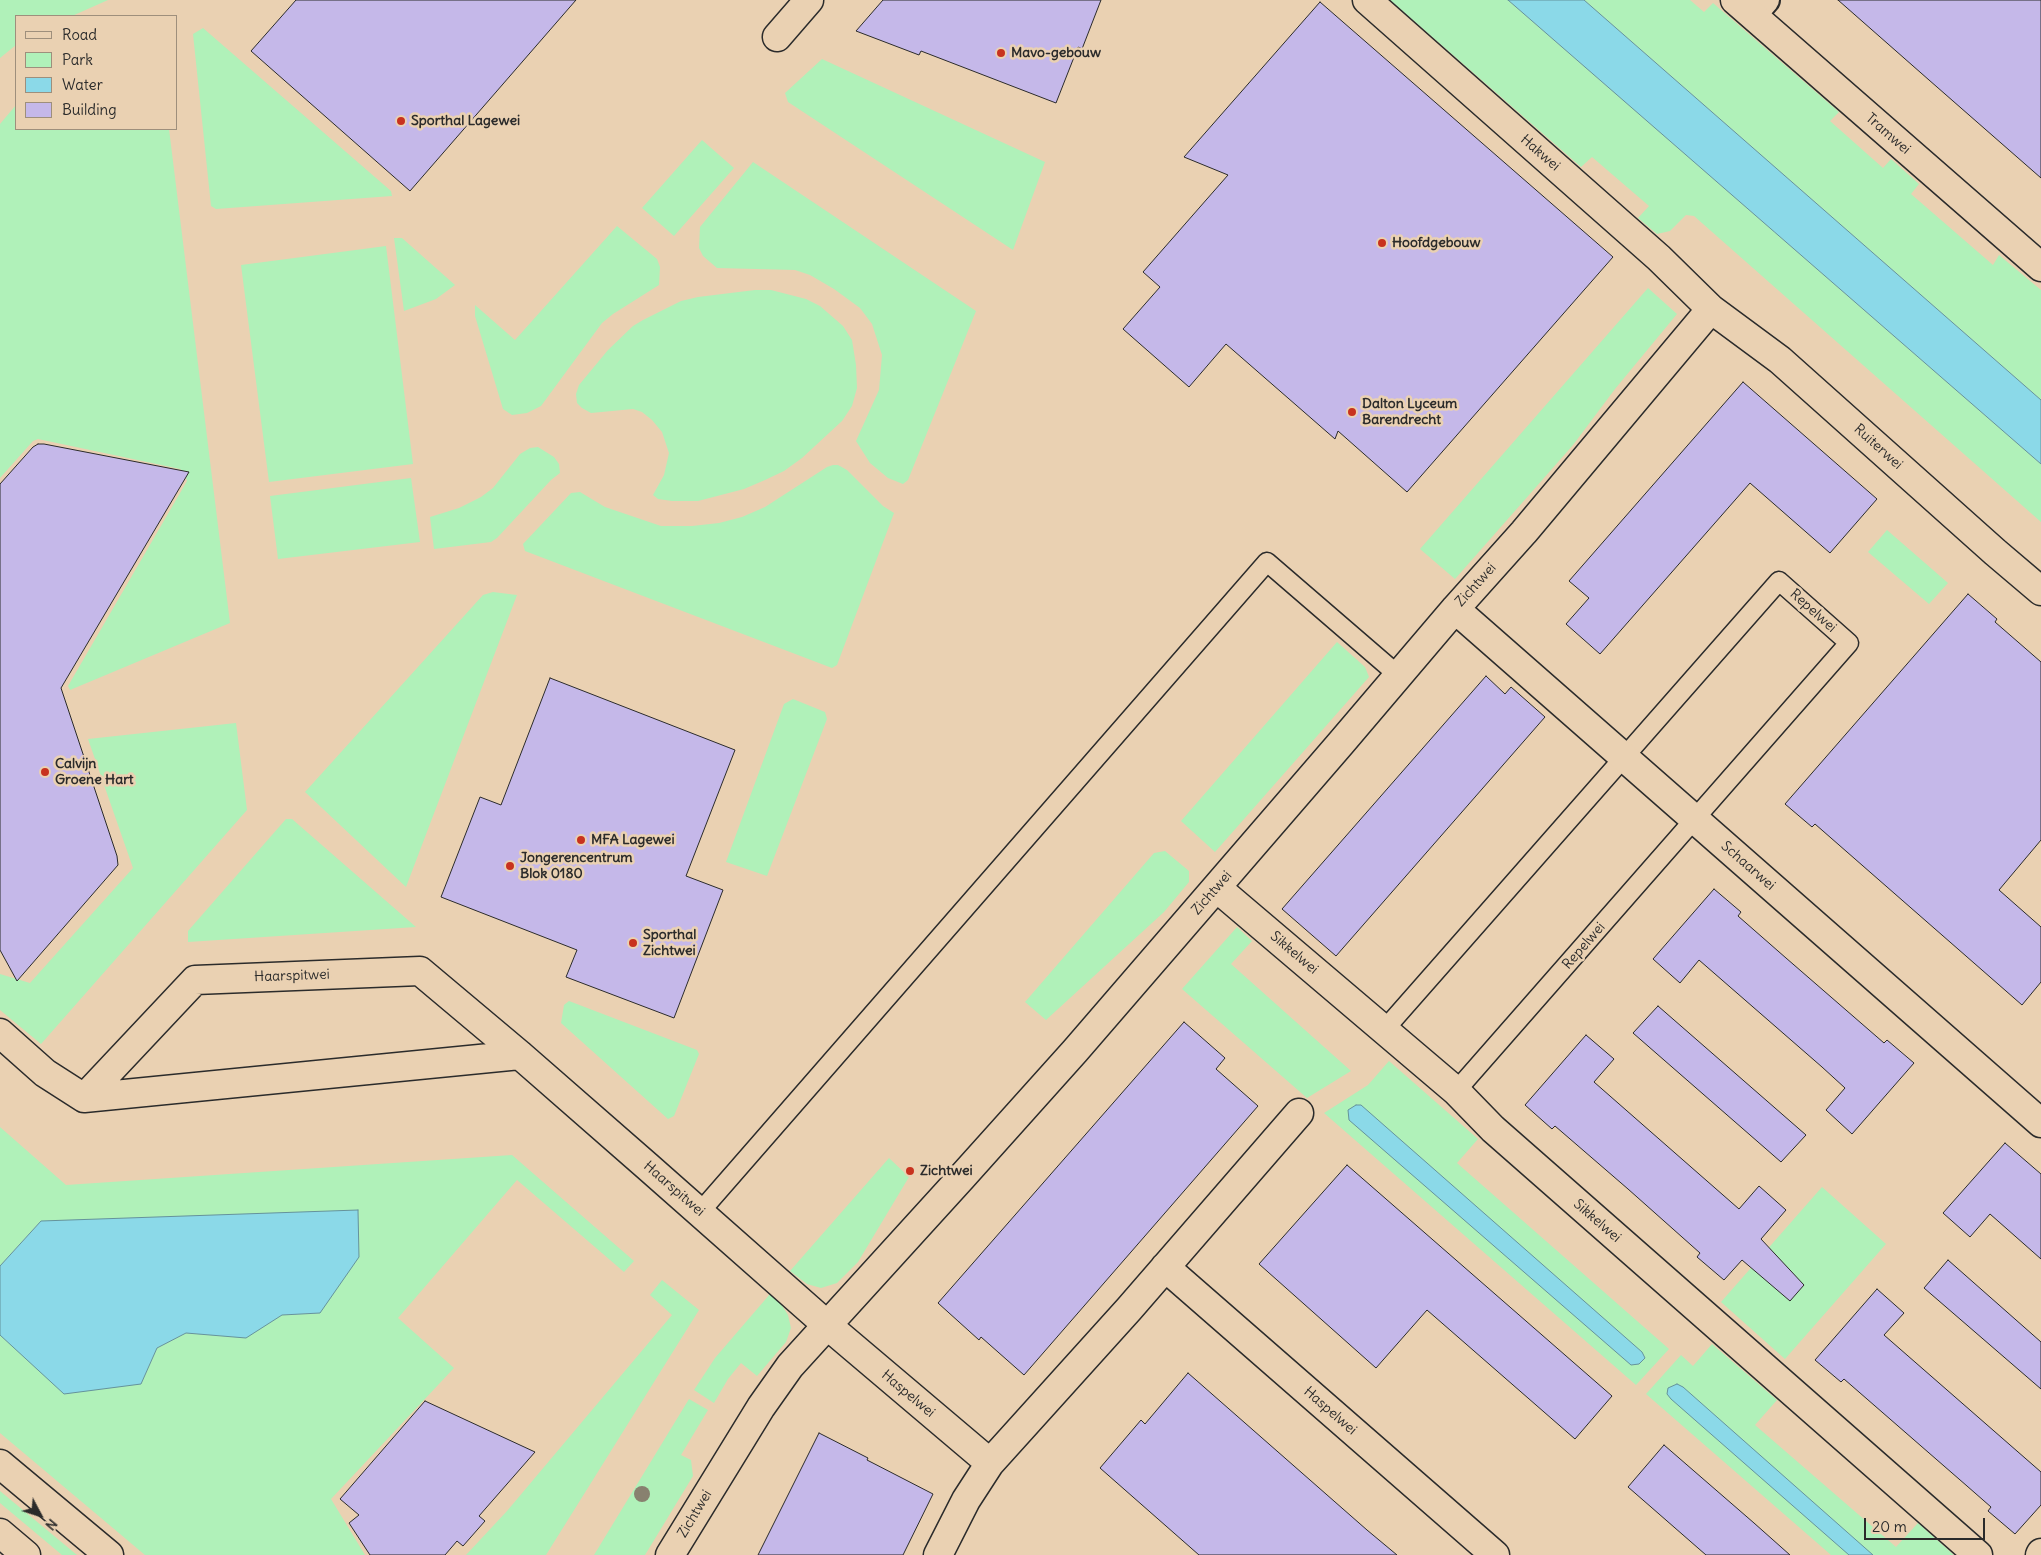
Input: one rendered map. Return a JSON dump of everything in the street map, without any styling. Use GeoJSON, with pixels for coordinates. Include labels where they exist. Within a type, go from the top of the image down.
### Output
{"type":"FeatureCollection","features":[{"type":"Feature","properties":{"kind":"street"},"geometry":{"type":"LineString","coordinates":[[777,37],[809,0]]}},
{"type":"Feature","properties":{"kind":"street","name":"Hakwei"},"geometry":{"type":"LineString","coordinates":[[1366,0],[1659,258],[1711,309]]}},
{"type":"Feature","properties":{"kind":"street","name":"Tramwei"},"geometry":{"type":"LineString","coordinates":[[1751,5],[2041,267]]}},
{"type":"Feature","properties":{"kind":"street","name":"Ruiterwei"},"geometry":{"type":"LineString","coordinates":[[1711,309],[1780,360],[1994,552],[2041,591]]}},
{"type":"Feature","properties":{"kind":"street","name":"Zichtwei"},"geometry":{"type":"LineString","coordinates":[[670,1555],[760,1407],[790,1366],[962,1177],[1217,888],[1398,675],[1524,532],[1711,309]]}},
{"type":"Feature","properties":{"kind":"street","name":"Schaarwei"},"geometry":{"type":"LineString","coordinates":[[1455,609],[2041,1123]]}},
{"type":"Feature","properties":{"kind":"street","name":"Sikkelwei"},"geometry":{"type":"LineString","coordinates":[[1217,888],[1456,1091],[1500,1136],[1978,1555]]}},
{"type":"Feature","properties":{"kind":"street","name":"Haarspitwei"},"geometry":{"type":"LineString","coordinates":[[84,1098],[195,980],[420,971],[520,1055],[827,1325]]}},
{"type":"Feature","properties":{"kind":"street"},"geometry":{"type":"LineString","coordinates":[[0,1033],[45,1073],[84,1098],[520,1055]]}},
{"type":"Feature","properties":{"kind":"street"},"geometry":{"type":"LineString","coordinates":[[938,1555],[966,1500],[990,1463],[1299,1113]]}},
{"type":"Feature","properties":{"kind":"street","name":"Haspelwei"},"geometry":{"type":"LineString","coordinates":[[1165,1267],[1495,1555]]}},
{"type":"Feature","properties":{"kind":"street","name":"Haspelwei"},"geometry":{"type":"LineString","coordinates":[[827,1325],[990,1463]]}},
{"type":"Feature","properties":{"kind":"street"},"geometry":{"type":"LineString","coordinates":[[0,1464],[109,1555]]}},
{"type":"Feature","properties":{"kind":"street"},"geometry":{"type":"LineString","coordinates":[[0,1533],[26,1555]]}},
{"type":"Feature","properties":{"kind":"lane"},"geometry":{"type":"LineString","coordinates":[[700,1212],[1267,562],[1398,675]]}},
{"type":"Feature","properties":{"kind":"lane","name":"Repelwei"},"geometry":{"type":"LineString","coordinates":[[1384,1029],[1779,581],[1849,643],[1456,1091]]}},
{"type":"Feature","properties":{"kind":"green space"},"geometry":{"type":"Polygon","coordinates":[[[0,0],[108,0],[74,15],[15,15],[15,46],[0,58],[0,0]]]}},
{"type":"Feature","properties":{"kind":"green space"},"geometry":{"type":"Polygon","coordinates":[[[1390,0],[1508,0],[2041,464],[2041,522],[1694,216],[1686,215],[1670,231],[1657,234],[1638,218],[1649,206],[1592,157],[1581,167],[1390,0]]]}},
{"type":"Feature","properties":{"kind":"green space"},"geometry":{"type":"Polygon","coordinates":[[[1584,0],[1690,0],[1704,12],[1713,3],[1839,112],[1830,121],[1883,168],[1891,159],[1919,184],[1911,194],[1993,265],[1999,255],[2041,290],[2041,400],[1584,0]]]}},
{"type":"Feature","properties":{"kind":"green space"},"geometry":{"type":"Polygon","coordinates":[[[203,28],[391,191],[392,196],[216,209],[211,206],[193,34],[203,28]]]}},
{"type":"Feature","properties":{"kind":"green space"},"geometry":{"type":"Polygon","coordinates":[[[822,59],[1045,162],[1013,250],[788,102],[785,93],[822,59]]]}},
{"type":"Feature","properties":{"kind":"green space"},"geometry":{"type":"Polygon","coordinates":[[[15,106],[15,130],[169,130],[230,623],[70,690],[68,686],[187,481],[185,474],[180,469],[38,439],[33,441],[0,478],[0,124],[15,106]]]}},
{"type":"Feature","properties":{"kind":"green space"},"geometry":{"type":"Polygon","coordinates":[[[702,140],[734,168],[674,236],[642,208],[702,140]]]}},
{"type":"Feature","properties":{"kind":"green space"},"geometry":{"type":"Polygon","coordinates":[[[753,162],[976,311],[908,480],[903,484],[888,478],[870,463],[856,441],[879,390],[882,355],[872,324],[860,308],[834,289],[810,275],[795,270],[717,268],[703,256],[699,248],[700,227],[753,162]]]}},
{"type":"Feature","properties":{"kind":"green space"},"geometry":{"type":"Polygon","coordinates":[[[617,226],[657,259],[660,267],[659,285],[602,323],[541,406],[527,413],[512,415],[503,409],[475,316],[475,305],[515,340],[617,226]]]}},
{"type":"Feature","properties":{"kind":"green space"},"geometry":{"type":"Polygon","coordinates":[[[394,238],[402,238],[455,285],[436,299],[404,311],[394,238]]]}},
{"type":"Feature","properties":{"kind":"green space"},"geometry":{"type":"Polygon","coordinates":[[[386,246],[413,464],[269,482],[241,265],[386,246]]]}},
{"type":"Feature","properties":{"kind":"green space"},"geometry":{"type":"Polygon","coordinates":[[[1648,288],[1677,314],[1615,389],[1573,445],[1455,579],[1420,549],[1648,288]]]}},
{"type":"Feature","properties":{"kind":"green space"},"geometry":{"type":"Polygon","coordinates":[[[755,290],[771,290],[806,299],[820,306],[843,326],[852,340],[856,365],[857,388],[852,406],[842,421],[802,458],[784,471],[744,489],[698,501],[658,499],[653,495],[664,475],[669,453],[662,432],[642,412],[633,409],[591,413],[582,408],[577,403],[576,394],[579,385],[608,350],[633,326],[643,320],[681,301],[755,290]]]}},
{"type":"Feature","properties":{"kind":"green space"},"geometry":{"type":"Polygon","coordinates":[[[538,447],[554,457],[559,464],[560,473],[551,480],[497,538],[491,542],[434,549],[430,517],[459,508],[481,497],[493,488],[520,454],[530,448],[538,447]]]}},
{"type":"Feature","properties":{"kind":"green space"},"geometry":{"type":"Polygon","coordinates":[[[833,465],[838,465],[847,470],[883,506],[894,513],[837,665],[832,668],[525,551],[523,544],[571,493],[580,492],[605,507],[661,526],[692,526],[719,523],[742,517],[765,507],[833,465]]]}},
{"type":"Feature","properties":{"kind":"green space"},"geometry":{"type":"Polygon","coordinates":[[[411,478],[420,542],[278,559],[270,496],[411,478]]]}},
{"type":"Feature","properties":{"kind":"green space"},"geometry":{"type":"Polygon","coordinates":[[[1887,530],[1948,583],[1929,604],[1868,552],[1887,530]]]}},
{"type":"Feature","properties":{"kind":"green space"},"geometry":{"type":"Polygon","coordinates":[[[493,592],[517,595],[406,887],[305,792],[483,595],[493,592]]]}},
{"type":"Feature","properties":{"kind":"green space"},"geometry":{"type":"Polygon","coordinates":[[[1337,642],[1365,667],[1369,677],[1215,852],[1181,821],[1337,642]]]}},
{"type":"Feature","properties":{"kind":"green space"},"geometry":{"type":"Polygon","coordinates":[[[793,699],[825,712],[827,719],[767,876],[726,862],[784,704],[793,699]]]}},
{"type":"Feature","properties":{"kind":"green space"},"geometry":{"type":"Polygon","coordinates":[[[236,723],[247,810],[41,1044],[0,1010],[0,974],[30,983],[133,868],[88,739],[236,723]]]}},
{"type":"Feature","properties":{"kind":"green space"},"geometry":{"type":"Polygon","coordinates":[[[286,819],[292,819],[416,927],[188,942],[188,931],[286,819]]]}},
{"type":"Feature","properties":{"kind":"green space"},"geometry":{"type":"Polygon","coordinates":[[[1165,851],[1189,871],[1189,882],[1164,912],[1046,1020],[1025,1002],[1154,853],[1165,851]]]}},
{"type":"Feature","properties":{"kind":"green space"},"geometry":{"type":"Polygon","coordinates":[[[1237,927],[1252,941],[1231,964],[1351,1071],[1307,1098],[1182,989],[1237,927]]]}},
{"type":"Feature","properties":{"kind":"green space"},"geometry":{"type":"Polygon","coordinates":[[[569,1001],[697,1050],[699,1054],[674,1116],[668,1119],[561,1023],[564,1005],[569,1001]]]}},
{"type":"Feature","properties":{"kind":"green space"},"geometry":{"type":"Polygon","coordinates":[[[1389,1061],[1478,1139],[1457,1163],[1669,1349],[1636,1385],[1324,1113],[1368,1085],[1389,1061]]]}},
{"type":"Feature","properties":{"kind":"green space"},"geometry":{"type":"Polygon","coordinates":[[[0,1127],[66,1185],[512,1155],[634,1261],[624,1272],[517,1180],[398,1318],[454,1368],[331,1499],[365,1555],[145,1555],[0,1433],[0,1335],[9,1343],[141,1384],[157,1348],[186,1333],[246,1337],[282,1315],[320,1313],[41,1221],[0,1266],[0,1127]]]}},
{"type":"Feature","properties":{"kind":"green space"},"geometry":{"type":"Polygon","coordinates":[[[889,1158],[909,1177],[858,1262],[837,1283],[821,1288],[807,1284],[790,1271],[889,1158]]]}},
{"type":"Feature","properties":{"kind":"green space"},"geometry":{"type":"Polygon","coordinates":[[[1822,1187],[1886,1244],[1785,1359],[1721,1302],[1822,1187]]]}},
{"type":"Feature","properties":{"kind":"green space"},"geometry":{"type":"Polygon","coordinates":[[[662,1280],[699,1310],[546,1555],[466,1555],[507,1511],[672,1315],[650,1295],[662,1280]]]}},
{"type":"Feature","properties":{"kind":"green space"},"geometry":{"type":"Polygon","coordinates":[[[770,1294],[781,1304],[788,1315],[791,1328],[786,1342],[757,1376],[741,1363],[728,1379],[714,1403],[694,1390],[715,1358],[770,1294]]]}},
{"type":"Feature","properties":{"kind":"green space"},"geometry":{"type":"Polygon","coordinates":[[[1712,1344],[1777,1400],[1755,1425],[1896,1547],[1918,1523],[1954,1555],[1831,1555],[1646,1394],[1681,1355],[1693,1366],[1712,1344]]]}},
{"type":"Feature","properties":{"kind":"green space"},"geometry":{"type":"Polygon","coordinates":[[[689,1399],[708,1410],[681,1455],[691,1460],[693,1476],[645,1555],[594,1555],[689,1399]]]}},
{"type":"Feature","properties":{"kind":"green space"},"geometry":{"type":"Polygon","coordinates":[[[0,1491],[77,1555],[62,1555],[0,1503],[0,1491]]]}},
{"type":"Feature","properties":{"kind":"water"},"geometry":{"type":"Polygon","coordinates":[[[1508,0],[1584,0],[2041,400],[2041,464],[1508,0]]]}},
{"type":"Feature","properties":{"kind":"water"},"geometry":{"type":"Polygon","coordinates":[[[1356,1105],[1361,1105],[1642,1352],[1645,1358],[1639,1364],[1631,1365],[1349,1120],[1348,1110],[1356,1105]]]}},
{"type":"Feature","properties":{"kind":"water"},"geometry":{"type":"Polygon","coordinates":[[[358,1210],[359,1257],[320,1313],[282,1315],[246,1338],[186,1333],[157,1348],[141,1384],[64,1394],[0,1335],[0,1266],[41,1221],[358,1210]]]}},
{"type":"Feature","properties":{"kind":"water"},"geometry":{"type":"Polygon","coordinates":[[[1677,1384],[1683,1387],[1873,1555],[1849,1555],[1671,1399],[1667,1394],[1668,1388],[1677,1384]]]}},
{"type":"Feature","properties":{"kind":"building","name":"Sporthal Lagewei"},"geometry":{"type":"Polygon","coordinates":[[[296,0],[576,0],[410,191],[251,51],[296,0]]]}},
{"type":"Feature","properties":{"kind":"building","name":"Mavo-gebouw"},"geometry":{"type":"Polygon","coordinates":[[[883,0],[1101,0],[1082,49],[1078,47],[1056,103],[921,51],[919,55],[856,31],[883,0]]]}},
{"type":"Feature","properties":{"kind":"building"},"geometry":{"type":"Polygon","coordinates":[[[1838,0],[2041,0],[2041,178],[1929,80],[1838,0]]]}},
{"type":"Feature","properties":{"kind":"building","name":"Hoofdgebouw"},"geometry":{"type":"Polygon","coordinates":[[[1320,2],[1613,257],[1407,492],[1338,431],[1335,439],[1226,344],[1189,387],[1123,329],[1160,287],[1143,272],[1228,175],[1184,157],[1320,2]]]}},
{"type":"Feature","properties":{"kind":"building"},"geometry":{"type":"Polygon","coordinates":[[[1743,382],[1877,499],[1830,553],[1750,483],[1600,654],[1566,624],[1589,598],[1569,581],[1743,382]]]}},
{"type":"Feature","properties":{"kind":"building","name":"Calvijn Groene Hart"},"geometry":{"type":"Polygon","coordinates":[[[38,444],[189,472],[61,688],[117,856],[118,865],[17,981],[0,950],[0,484],[33,447],[38,444]]]}},
{"type":"Feature","properties":{"kind":"building"},"geometry":{"type":"Polygon","coordinates":[[[1968,594],[1997,619],[1995,622],[2041,662],[2041,840],[1999,890],[2041,927],[2041,982],[2022,1005],[1815,824],[1812,827],[1785,804],[1968,594]]]}},
{"type":"Feature","properties":{"kind":"building"},"geometry":{"type":"Polygon","coordinates":[[[1486,676],[1505,694],[1511,687],[1545,717],[1336,956],[1282,909],[1486,676]]]}},
{"type":"Feature","properties":{"kind":"building","name":"MFA Lagewei"},"geometry":{"type":"Polygon","coordinates":[[[550,678],[735,750],[686,876],[723,890],[674,1018],[566,977],[577,950],[441,897],[480,797],[501,805],[550,678]]]}},
{"type":"Feature","properties":{"kind":"building"},"geometry":{"type":"Polygon","coordinates":[[[1714,889],[1741,912],[1738,916],[1786,958],[1884,1043],[1887,1040],[1914,1063],[1852,1134],[1826,1110],[1845,1088],[1822,1067],[1699,960],[1680,983],[1653,959],[1714,889]]]}},
{"type":"Feature","properties":{"kind":"building"},"geometry":{"type":"Polygon","coordinates":[[[1658,1006],[1806,1135],[1781,1162],[1633,1033],[1658,1006]]]}},
{"type":"Feature","properties":{"kind":"building"},"geometry":{"type":"Polygon","coordinates":[[[1184,1022],[1225,1058],[1216,1069],[1258,1106],[1024,1375],[981,1337],[979,1340],[938,1303],[1184,1022]]]}},
{"type":"Feature","properties":{"kind":"building"},"geometry":{"type":"Polygon","coordinates":[[[1586,1035],[1614,1059],[1594,1082],[1739,1209],[1759,1186],[1786,1210],[1761,1239],[1804,1285],[1790,1301],[1742,1260],[1724,1280],[1697,1257],[1700,1253],[1628,1189],[1555,1126],[1552,1129],[1525,1105],[1586,1035]]]}},
{"type":"Feature","properties":{"kind":"building"},"geometry":{"type":"Polygon","coordinates":[[[2005,1143],[2041,1174],[2041,1259],[1990,1214],[1970,1237],[1943,1213],[2005,1143]]]}},
{"type":"Feature","properties":{"kind":"building"},"geometry":{"type":"Polygon","coordinates":[[[1347,1165],[1612,1396],[1575,1439],[1427,1310],[1376,1368],[1259,1264],[1347,1165]]]}},
{"type":"Feature","properties":{"kind":"building"},"geometry":{"type":"Polygon","coordinates":[[[1948,1260],[2041,1342],[2041,1389],[1924,1288],[1948,1260]]]}},
{"type":"Feature","properties":{"kind":"building"},"geometry":{"type":"Polygon","coordinates":[[[1877,1289],[1904,1313],[1884,1335],[2041,1472],[2041,1505],[2015,1534],[1988,1511],[1991,1507],[1967,1486],[1844,1379],[1841,1382],[1815,1360],[1877,1289]]]}},
{"type":"Feature","properties":{"kind":"building"},"geometry":{"type":"Polygon","coordinates":[[[1188,1373],[1397,1555],[1199,1555],[1100,1468],[1141,1420],[1145,1424],[1188,1373]]]}},
{"type":"Feature","properties":{"kind":"building"},"geometry":{"type":"Polygon","coordinates":[[[425,1401],[535,1452],[479,1516],[485,1521],[463,1546],[457,1541],[445,1555],[370,1555],[349,1523],[359,1515],[340,1499],[425,1401]]]}},
{"type":"Feature","properties":{"kind":"building"},"geometry":{"type":"Polygon","coordinates":[[[819,1433],[933,1494],[903,1555],[758,1555],[819,1433]]]}},
{"type":"Feature","properties":{"kind":"building"},"geometry":{"type":"Polygon","coordinates":[[[1664,1445],[1790,1555],[1706,1555],[1628,1487],[1664,1445]]]}},
{"type":"Feature","properties":{"kind":"place","name":"Mavo-gebouw"},"geometry":{"type":"Point","coordinates":[1001,53]}},
{"type":"Feature","properties":{"kind":"place","name":"Sporthal Lagewei"},"geometry":{"type":"Point","coordinates":[401,121]}},
{"type":"Feature","properties":{"kind":"place","name":"Hoofdgebouw"},"geometry":{"type":"Point","coordinates":[1382,243]}},
{"type":"Feature","properties":{"kind":"place","name":"Dalton Lyceum Barendrecht"},"geometry":{"type":"Point","coordinates":[1352,412]}},
{"type":"Feature","properties":{"kind":"place","name":"Calvijn Groene Hart"},"geometry":{"type":"Point","coordinates":[45,772]}},
{"type":"Feature","properties":{"kind":"place","name":"MFA Lagewei"},"geometry":{"type":"Point","coordinates":[581,840]}},
{"type":"Feature","properties":{"kind":"place","name":"Jongerencentrum Blok 0180"},"geometry":{"type":"Point","coordinates":[510,866]}},
{"type":"Feature","properties":{"kind":"place","name":"Sporthal Zichtwei"},"geometry":{"type":"Point","coordinates":[633,943]}},
{"type":"Feature","properties":{"kind":"place","name":"Zichtwei"},"geometry":{"type":"Point","coordinates":[910,1171]}}]}
